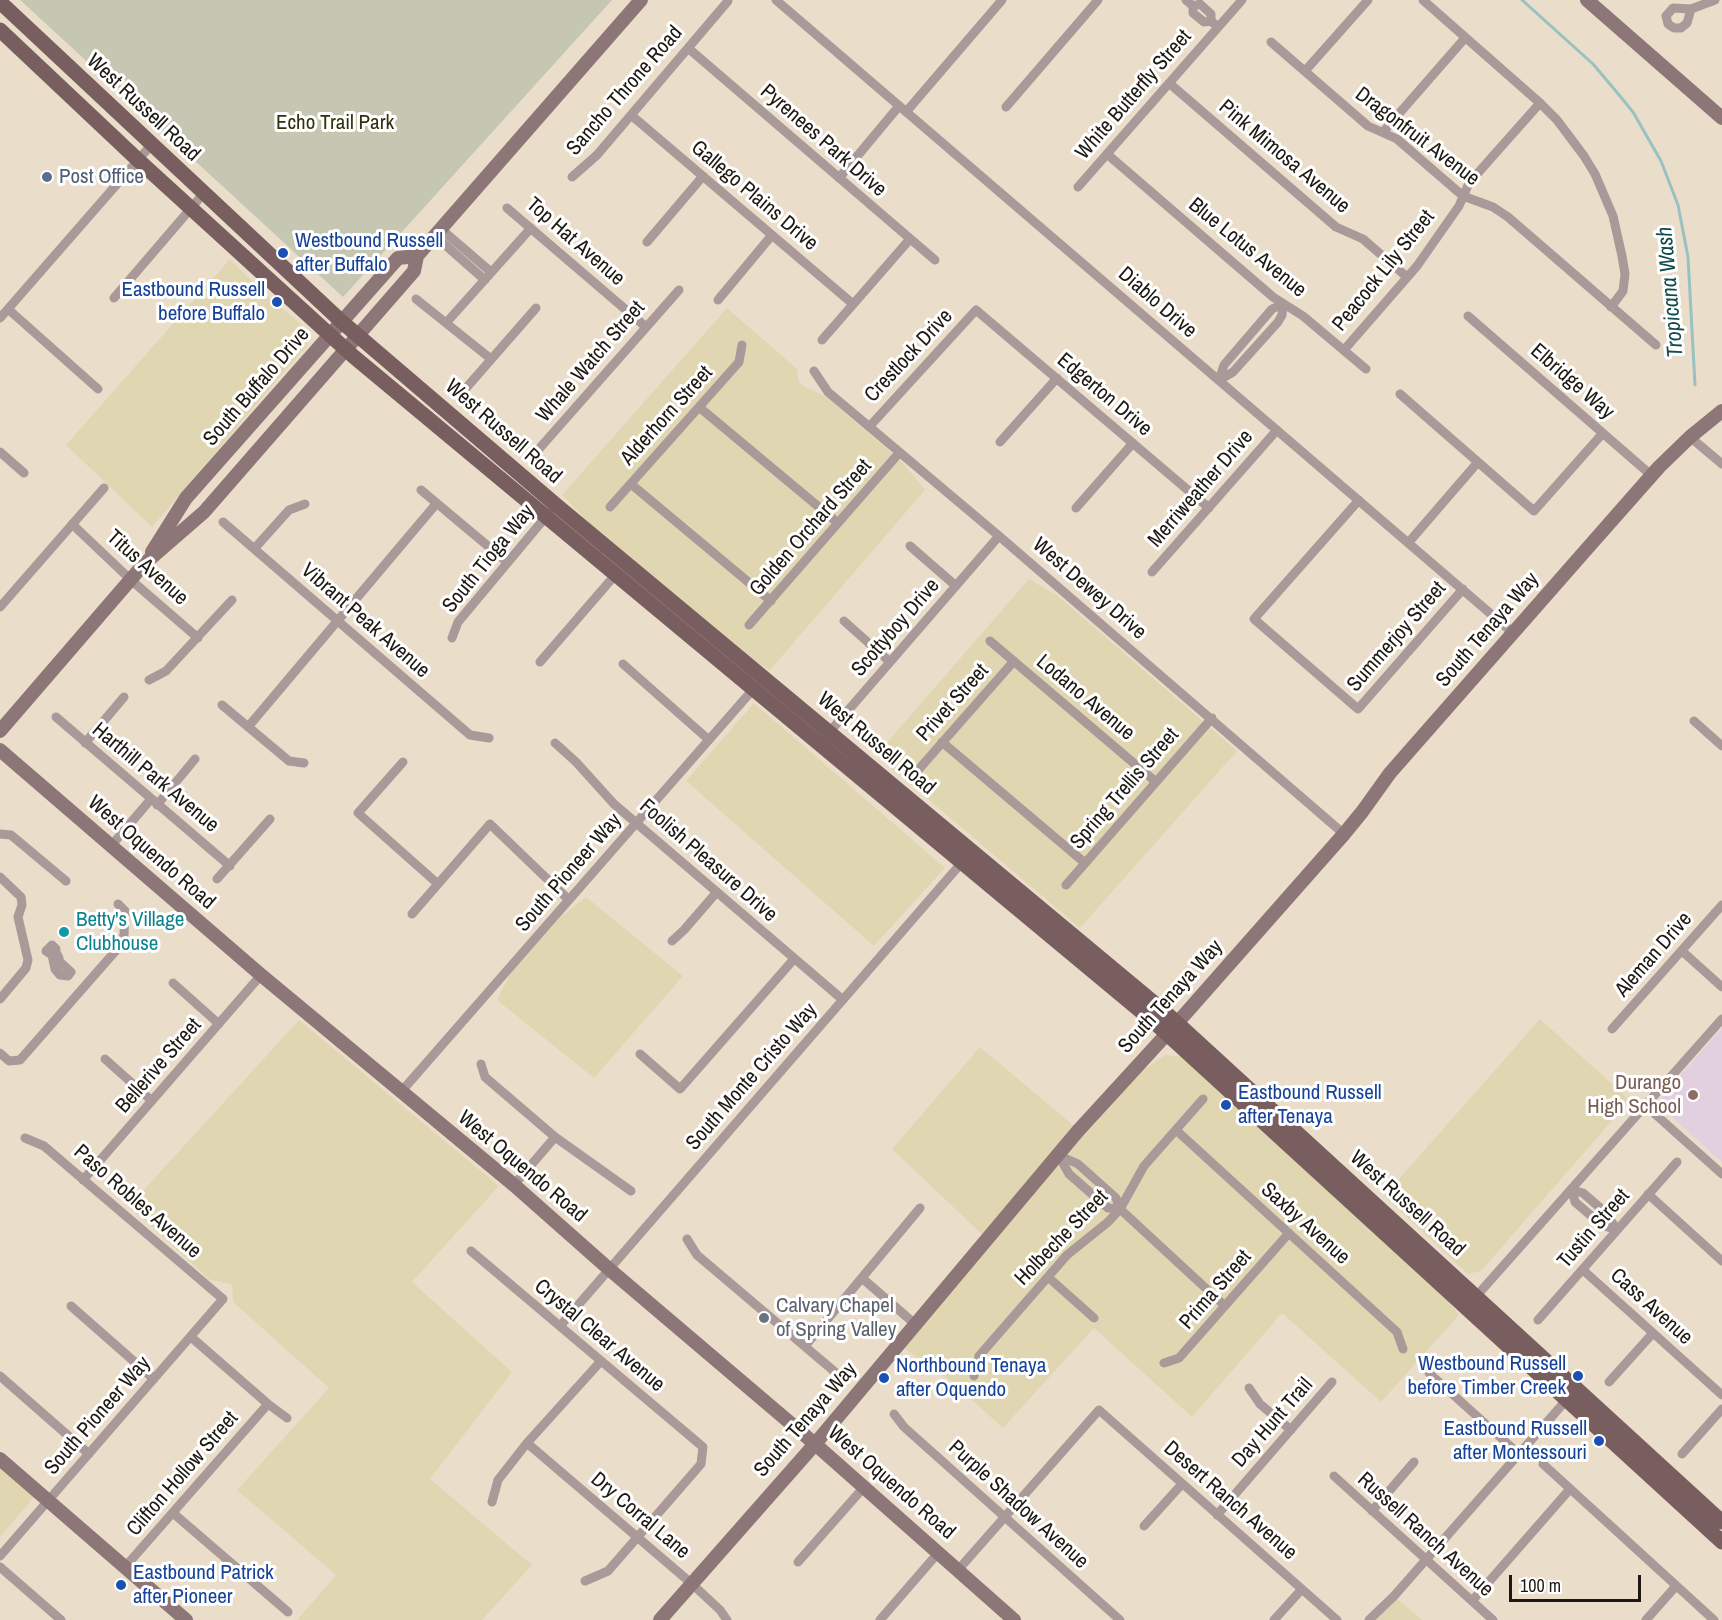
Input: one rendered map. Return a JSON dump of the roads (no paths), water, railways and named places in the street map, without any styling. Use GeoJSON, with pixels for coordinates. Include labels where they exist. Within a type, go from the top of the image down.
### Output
{"type":"FeatureCollection","features":[{"type":"Feature","properties":{"kind":"main road","name":"West Russell Road"},"geometry":{"type":"LineString","coordinates":[[0,2],[342,322],[551,510],[616,574],[758,683]]}},
{"type":"Feature","properties":{"kind":"main road","name":"West Russell Road"},"geometry":{"type":"LineString","coordinates":[[0,30],[330,336],[551,510],[1172,1029],[1571,1394],[1722,1542]]}},
{"type":"Feature","properties":{"kind":"main road"},"geometry":{"type":"LineString","coordinates":[[51,78],[65,62]]}},
{"type":"Feature","properties":{"kind":"main road","name":"West Russell Road"},"geometry":{"type":"LineString","coordinates":[[1571,1394],[1722,1522]]}},
{"type":"Feature","properties":{"kind":"street","name":"South Buffalo Drive"},"geometry":{"type":"LineString","coordinates":[[144,564],[204,512],[414,271],[417,256],[641,0]]}},
{"type":"Feature","properties":{"kind":"street","name":"Diablo Drive"},"geometry":{"type":"LineString","coordinates":[[776,0],[1513,633]]}},
{"type":"Feature","properties":{"kind":"street"},"geometry":{"type":"LineString","coordinates":[[839,178],[1002,0]]}},
{"type":"Feature","properties":{"kind":"street"},"geometry":{"type":"LineString","coordinates":[[1006,107],[1098,0]]}},
{"type":"Feature","properties":{"kind":"street","name":"White Butterfly Street"},"geometry":{"type":"LineString","coordinates":[[1078,187],[1169,83],[1214,24],[1242,0]]}},
{"type":"Feature","properties":{"kind":"street"},"geometry":{"type":"LineString","coordinates":[[1305,71],[1368,0]]}},
{"type":"Feature","properties":{"kind":"street"},"geometry":{"type":"LineString","coordinates":[[1423,0],[1540,103],[1557,120],[1584,156],[1595,174],[1613,216],[1625,274],[1623,291],[1611,307]]}},
{"type":"Feature","properties":{"kind":"street"},"geometry":{"type":"LineString","coordinates":[[1587,0],[1722,118]]}},
{"type":"Feature","properties":{"kind":"street"},"geometry":{"type":"LineString","coordinates":[[1691,9],[1714,0]]}},
{"type":"Feature","properties":{"kind":"street","name":"Sancho Throne Road"},"geometry":{"type":"LineString","coordinates":[[572,177],[597,155],[728,1]]}},
{"type":"Feature","properties":{"kind":"street"},"geometry":{"type":"LineString","coordinates":[[1189,3],[1193,13],[1204,22],[1214,24]]}},
{"type":"Feature","properties":{"kind":"street"},"geometry":{"type":"LineString","coordinates":[[1383,132],[1465,38]]}},
{"type":"Feature","properties":{"kind":"street","name":"Dragonfruit Avenue"},"geometry":{"type":"LineString","coordinates":[[1271,42],[1368,126],[1397,139],[1463,196],[1501,211],[1656,345]]}},
{"type":"Feature","properties":{"kind":"street","name":"Pyrenees Park Drive"},"geometry":{"type":"LineString","coordinates":[[688,48],[935,260]]}},
{"type":"Feature","properties":{"kind":"street","name":"Pink Mimosa Avenue"},"geometry":{"type":"LineString","coordinates":[[1169,83],[1336,227],[1363,239],[1407,277]]}},
{"type":"Feature","properties":{"kind":"street","name":"Peacock Lily Street"},"geometry":{"type":"LineString","coordinates":[[1344,350],[1417,266],[1459,206],[1469,183],[1540,103]]}},
{"type":"Feature","properties":{"kind":"street","name":"Gallego Plains Drive"},"geometry":{"type":"LineString","coordinates":[[631,115],[853,304]]}},
{"type":"Feature","properties":{"kind":"street"},"geometry":{"type":"LineString","coordinates":[[0,318],[152,144]]}},
{"type":"Feature","properties":{"kind":"street","name":"Blue Lotus Avenue"},"geometry":{"type":"LineString","coordinates":[[1107,154],[1284,304],[1303,316],[1366,369]]}},
{"type":"Feature","properties":{"kind":"street"},"geometry":{"type":"LineString","coordinates":[[647,242],[703,176]]}},
{"type":"Feature","properties":{"kind":"street"},"geometry":{"type":"LineString","coordinates":[[114,298],[204,193]]}},
{"type":"Feature","properties":{"kind":"street","name":"Top Hat Avenue"},"geometry":{"type":"LineString","coordinates":[[507,208],[646,327]]}},
{"type":"Feature","properties":{"kind":"street"},"geometry":{"type":"LineString","coordinates":[[446,323],[531,228]]}},
{"type":"Feature","properties":{"kind":"street"},"geometry":{"type":"LineString","coordinates":[[438,233],[488,276]]}},
{"type":"Feature","properties":{"kind":"street"},"geometry":{"type":"LineString","coordinates":[[718,300],[772,235]]}},
{"type":"Feature","properties":{"kind":"street"},"geometry":{"type":"LineString","coordinates":[[822,340],[910,239]]}},
{"type":"Feature","properties":{"kind":"street","name":"South Buffalo Drive"},"geometry":{"type":"LineString","coordinates":[[0,731],[144,564],[186,498],[398,258],[417,256]]}},
{"type":"Feature","properties":{"kind":"street","name":"Whale Watch Street"},"geometry":{"type":"LineString","coordinates":[[531,458],[679,290]]}},
{"type":"Feature","properties":{"kind":"street"},"geometry":{"type":"LineString","coordinates":[[416,299],[491,359]]}},
{"type":"Feature","properties":{"kind":"street"},"geometry":{"type":"LineString","coordinates":[[1220,380],[1224,365],[1272,309],[1284,304]]}},
{"type":"Feature","properties":{"kind":"street"},"geometry":{"type":"LineString","coordinates":[[460,395],[536,308]]}},
{"type":"Feature","properties":{"kind":"street"},"geometry":{"type":"LineString","coordinates":[[9,309],[98,388]]}},
{"type":"Feature","properties":{"kind":"street","name":"Edgerton Drive"},"geometry":{"type":"LineString","coordinates":[[976,310],[1209,507]]}},
{"type":"Feature","properties":{"kind":"street","name":"Crestlock Drive"},"geometry":{"type":"LineString","coordinates":[[869,427],[976,310]]}},
{"type":"Feature","properties":{"kind":"street","name":"Elbridge Way"},"geometry":{"type":"LineString","coordinates":[[1468,316],[1651,475]]}},
{"type":"Feature","properties":{"kind":"street","name":"Alderhorn Street"},"geometry":{"type":"LineString","coordinates":[[610,507],[739,362],[742,345]]}},
{"type":"Feature","properties":{"kind":"street","name":"West Dewey Drive"},"geometry":{"type":"LineString","coordinates":[[814,371],[828,392],[1212,718],[1344,834]]}},
{"type":"Feature","properties":{"kind":"street"},"geometry":{"type":"LineString","coordinates":[[1000,442],[1057,378]]}},
{"type":"Feature","properties":{"kind":"street"},"geometry":{"type":"LineString","coordinates":[[1400,394],[1534,511],[1603,433]]}},
{"type":"Feature","properties":{"kind":"street"},"geometry":{"type":"LineString","coordinates":[[699,407],[838,523]]}},
{"type":"Feature","properties":{"kind":"street","name":"South Tenaya Way"},"geometry":{"type":"LineString","coordinates":[[660,1620],[815,1444],[1058,1155],[1344,834],[1390,773],[1651,475],[1690,437],[1722,411]]}},
{"type":"Feature","properties":{"kind":"street","name":"Merriweather Drive"},"geometry":{"type":"LineString","coordinates":[[1152,572],[1277,430]]}},
{"type":"Feature","properties":{"kind":"street"},"geometry":{"type":"LineString","coordinates":[[1690,437],[1722,465]]}},
{"type":"Feature","properties":{"kind":"street"},"geometry":{"type":"LineString","coordinates":[[1076,507],[1133,443]]}},
{"type":"Feature","properties":{"kind":"street"},"geometry":{"type":"LineString","coordinates":[[0,452],[24,473]]}},
{"type":"Feature","properties":{"kind":"street","name":"Golden Orchard Street"},"geometry":{"type":"LineString","coordinates":[[749,625],[899,453]]}},
{"type":"Feature","properties":{"kind":"street"},"geometry":{"type":"LineString","coordinates":[[1409,542],[1478,462]]}},
{"type":"Feature","properties":{"kind":"street"},"geometry":{"type":"LineString","coordinates":[[631,484],[771,601]]}},
{"type":"Feature","properties":{"kind":"street"},"geometry":{"type":"LineString","coordinates":[[0,607],[104,488]]}},
{"type":"Feature","properties":{"kind":"street"},"geometry":{"type":"LineString","coordinates":[[421,490],[507,562]]}},
{"type":"Feature","properties":{"kind":"street","name":"Summerjoy Street"},"geometry":{"type":"LineString","coordinates":[[1359,500],[1254,619],[1358,709],[1463,589]]}},
{"type":"Feature","properties":{"kind":"street"},"geometry":{"type":"LineString","coordinates":[[254,549],[289,510],[305,504]]}},
{"type":"Feature","properties":{"kind":"street"},"geometry":{"type":"LineString","coordinates":[[248,727],[436,504]]}},
{"type":"Feature","properties":{"kind":"street","name":"South Tioga Way"},"geometry":{"type":"LineString","coordinates":[[452,638],[458,622],[551,510]]}},
{"type":"Feature","properties":{"kind":"street","name":"Vibrant Peak Avenue"},"geometry":{"type":"LineString","coordinates":[[223,522],[470,735],[489,738]]}},
{"type":"Feature","properties":{"kind":"street","name":"Titus Avenue"},"geometry":{"type":"LineString","coordinates":[[72,524],[131,580],[198,638]]}},
{"type":"Feature","properties":{"kind":"street","name":"Scottyboy Drive"},"geometry":{"type":"LineString","coordinates":[[824,738],[999,536]]}},
{"type":"Feature","properties":{"kind":"street"},"geometry":{"type":"LineString","coordinates":[[910,546],[956,586]]}},
{"type":"Feature","properties":{"kind":"street"},"geometry":{"type":"LineString","coordinates":[[540,662],[616,574]]}},
{"type":"Feature","properties":{"kind":"street"},"geometry":{"type":"LineString","coordinates":[[149,680],[166,671],[232,600]]}},
{"type":"Feature","properties":{"kind":"street"},"geometry":{"type":"LineString","coordinates":[[844,621],[890,662]]}},
{"type":"Feature","properties":{"kind":"street","name":"Lodano Avenue"},"geometry":{"type":"LineString","coordinates":[[990,641],[1156,783]]}},
{"type":"Feature","properties":{"kind":"street","name":"Privet Street"},"geometry":{"type":"LineString","coordinates":[[919,769],[1014,661]]}},
{"type":"Feature","properties":{"kind":"street"},"geometry":{"type":"LineString","coordinates":[[622,664],[709,740]]}},
{"type":"Feature","properties":{"kind":"street","name":"South Pioneer Way"},"geometry":{"type":"LineString","coordinates":[[400,1093],[758,683]]}},
{"type":"Feature","properties":{"kind":"street"},"geometry":{"type":"LineString","coordinates":[[85,743],[124,697]]}},
{"type":"Feature","properties":{"kind":"street"},"geometry":{"type":"LineString","coordinates":[[222,705],[289,761],[304,763]]}},
{"type":"Feature","properties":{"kind":"street","name":"Harthill Park Avenue"},"geometry":{"type":"LineString","coordinates":[[56,717],[230,866]]}},
{"type":"Feature","properties":{"kind":"street","name":"Spring Trellis Street"},"geometry":{"type":"LineString","coordinates":[[1066,885],[1212,718]]}},
{"type":"Feature","properties":{"kind":"street"},"geometry":{"type":"LineString","coordinates":[[1694,721],[1722,746]]}},
{"type":"Feature","properties":{"kind":"street"},"geometry":{"type":"LineString","coordinates":[[942,742],[1085,863]]}},
{"type":"Feature","properties":{"kind":"street","name":"Foolish Pleasure Drive"},"geometry":{"type":"LineString","coordinates":[[555,743],[636,824],[843,1000]]}},
{"type":"Feature","properties":{"kind":"street","name":"West Oquendo Road"},"geometry":{"type":"LineString","coordinates":[[0,750],[400,1093],[514,1185],[815,1444],[1014,1620]]}},
{"type":"Feature","properties":{"kind":"street"},"geometry":{"type":"LineString","coordinates":[[111,846],[195,759]]}},
{"type":"Feature","properties":{"kind":"street"},"geometry":{"type":"LineString","coordinates":[[403,762],[358,813],[438,884]]}},
{"type":"Feature","properties":{"kind":"street"},"geometry":{"type":"LineString","coordinates":[[218,879],[270,819]]}},
{"type":"Feature","properties":{"kind":"street"},"geometry":{"type":"LineString","coordinates":[[412,914],[490,824],[569,900]]}},
{"type":"Feature","properties":{"kind":"street"},"geometry":{"type":"LineString","coordinates":[[1,834],[11,835],[66,881]]}},
{"type":"Feature","properties":{"kind":"street","name":"South Monte Cristo Way"},"geometry":{"type":"LineString","coordinates":[[560,1326],[966,857]]}},
{"type":"Feature","properties":{"kind":"street"},"geometry":{"type":"LineString","coordinates":[[0,877],[21,897],[22,905],[18,917],[28,960],[26,968],[0,999]]}},
{"type":"Feature","properties":{"kind":"street"},"geometry":{"type":"LineString","coordinates":[[672,941],[716,893]]}},
{"type":"Feature","properties":{"kind":"street"},"geometry":{"type":"LineString","coordinates":[[0,1053],[9,1061],[20,1060],[119,947],[124,935],[125,911],[118,904]]}},
{"type":"Feature","properties":{"kind":"street","name":"Aleman Drive"},"geometry":{"type":"LineString","coordinates":[[1612,1029],[1722,905]]}},
{"type":"Feature","properties":{"kind":"street"},"geometry":{"type":"LineString","coordinates":[[1682,951],[1722,987]]}},
{"type":"Feature","properties":{"kind":"street"},"geometry":{"type":"LineString","coordinates":[[640,1054],[680,1089],[794,959]]}},
{"type":"Feature","properties":{"kind":"street","name":"Bellerive Street"},"geometry":{"type":"LineString","coordinates":[[83,1180],[261,975]]}},
{"type":"Feature","properties":{"kind":"street"},"geometry":{"type":"LineString","coordinates":[[173,983],[219,1024]]}},
{"type":"Feature","properties":{"kind":"street"},"geometry":{"type":"LineString","coordinates":[[1472,1302],[1722,1019]]}},
{"type":"Feature","properties":{"kind":"street"},"geometry":{"type":"LineString","coordinates":[[105,1059],[152,1101]]}},
{"type":"Feature","properties":{"kind":"street"},"geometry":{"type":"LineString","coordinates":[[481,1064],[485,1077],[555,1137],[632,1191]]}},
{"type":"Feature","properties":{"kind":"street","name":"Holbeche Street"},"geometry":{"type":"LineString","coordinates":[[974,1376],[979,1356],[1075,1246],[1108,1222],[1120,1209],[1144,1166],[1203,1099]]}},
{"type":"Feature","properties":{"kind":"street"},"geometry":{"type":"LineString","coordinates":[[1646,1106],[1722,1174]]}},
{"type":"Feature","properties":{"kind":"street","name":"Saxby Avenue"},"geometry":{"type":"LineString","coordinates":[[1176,1130],[1398,1332],[1403,1349]]}},
{"type":"Feature","properties":{"kind":"street"},"geometry":{"type":"LineString","coordinates":[[514,1185],[555,1137]]}},
{"type":"Feature","properties":{"kind":"street","name":"Paso Robles Avenue"},"geometry":{"type":"LineString","coordinates":[[25,1138],[44,1146],[223,1299]]}},
{"type":"Feature","properties":{"kind":"street"},"geometry":{"type":"LineString","coordinates":[[1058,1155],[1078,1164],[1116,1198],[1120,1209],[1225,1306]]}},
{"type":"Feature","properties":{"kind":"street","name":"Tustin Street"},"geometry":{"type":"LineString","coordinates":[[1538,1320],[1677,1162]]}},
{"type":"Feature","properties":{"kind":"street"},"geometry":{"type":"LineString","coordinates":[[1572,1190],[1575,1202],[1602,1225],[1617,1230]]}},
{"type":"Feature","properties":{"kind":"street"},"geometry":{"type":"LineString","coordinates":[[1648,1194],[1722,1262]]}},
{"type":"Feature","properties":{"kind":"street"},"geometry":{"type":"LineString","coordinates":[[805,1346],[920,1208]]}},
{"type":"Feature","properties":{"kind":"street","name":"Prima Street"},"geometry":{"type":"LineString","coordinates":[[1164,1363],[1179,1358],[1289,1233]]}},
{"type":"Feature","properties":{"kind":"street"},"geometry":{"type":"LineString","coordinates":[[687,1239],[697,1256],[835,1372]]}},
{"type":"Feature","properties":{"kind":"street","name":"Crystal Clear Avenue"},"geometry":{"type":"LineString","coordinates":[[471,1251],[704,1448],[701,1464],[636,1537]]}},
{"type":"Feature","properties":{"kind":"street","name":"Cass Avenue"},"geometry":{"type":"LineString","coordinates":[[1583,1270],[1722,1395]]}},
{"type":"Feature","properties":{"kind":"street"},"geometry":{"type":"LineString","coordinates":[[1048,1276],[1094,1318]]}},
{"type":"Feature","properties":{"kind":"street"},"geometry":{"type":"LineString","coordinates":[[862,1278],[915,1324]]}},
{"type":"Feature","properties":{"kind":"street","name":"South Pioneer Way"},"geometry":{"type":"LineString","coordinates":[[0,1556],[223,1299]]}},
{"type":"Feature","properties":{"kind":"street"},"geometry":{"type":"LineString","coordinates":[[71,1306],[154,1378]]}},
{"type":"Feature","properties":{"kind":"street"},"geometry":{"type":"LineString","coordinates":[[1609,1382],[1653,1333]]}},
{"type":"Feature","properties":{"kind":"street"},"geometry":{"type":"LineString","coordinates":[[191,1337],[287,1418]]}},
{"type":"Feature","properties":{"kind":"street"},"geometry":{"type":"LineString","coordinates":[[492,1502],[498,1480],[527,1443],[601,1361]]}},
{"type":"Feature","properties":{"kind":"street"},"geometry":{"type":"LineString","coordinates":[[1429,1373],[1519,1454]]}},
{"type":"Feature","properties":{"kind":"street"},"geometry":{"type":"LineString","coordinates":[[0,1376],[89,1454]]}},
{"type":"Feature","properties":{"kind":"street","name":"Day Hunt Trail"},"geometry":{"type":"LineString","coordinates":[[1217,1515],[1332,1382]]}},
{"type":"Feature","properties":{"kind":"street"},"geometry":{"type":"LineString","coordinates":[[1249,1388],[1260,1404],[1291,1430]]}},
{"type":"Feature","properties":{"kind":"street"},"geometry":{"type":"LineString","coordinates":[[1369,1620],[1426,1559],[1571,1394]]}},
{"type":"Feature","properties":{"kind":"street","name":"Clifton Hollow Street"},"geometry":{"type":"LineString","coordinates":[[125,1567],[268,1404]]}},
{"type":"Feature","properties":{"kind":"street"},"geometry":{"type":"LineString","coordinates":[[1682,1454],[1722,1409]]}},
{"type":"Feature","properties":{"kind":"street","name":"Desert Ranch Avenue"},"geometry":{"type":"LineString","coordinates":[[1005,1517],[1099,1410],[1337,1620]]}},
{"type":"Feature","properties":{"kind":"street","name":"Purple Shadow Avenue"},"geometry":{"type":"LineString","coordinates":[[894,1414],[904,1427],[1120,1620]]}},
{"type":"Feature","properties":{"kind":"street","name":"Dry Corral Lane"},"geometry":{"type":"LineString","coordinates":[[527,1443],[691,1583],[720,1610],[727,1620]]}},
{"type":"Feature","properties":{"kind":"street"},"geometry":{"type":"LineString","coordinates":[[0,1459],[186,1620]]}},
{"type":"Feature","properties":{"kind":"street"},"geometry":{"type":"LineString","coordinates":[[1372,1510],[1414,1462]]}},
{"type":"Feature","properties":{"kind":"street"},"geometry":{"type":"LineString","coordinates":[[1543,1464],[1714,1620]]}},
{"type":"Feature","properties":{"kind":"street","name":"Russell Ranch Avenue"},"geometry":{"type":"LineString","coordinates":[[1334,1476],[1493,1620]]}},
{"type":"Feature","properties":{"kind":"street"},"geometry":{"type":"LineString","coordinates":[[1144,1526],[1182,1484]]}},
{"type":"Feature","properties":{"kind":"street"},"geometry":{"type":"LineString","coordinates":[[798,1562],[864,1487]]}},
{"type":"Feature","properties":{"kind":"street"},"geometry":{"type":"LineString","coordinates":[[1472,1601],[1570,1489]]}},
{"type":"Feature","properties":{"kind":"street"},"geometry":{"type":"LineString","coordinates":[[173,1513],[288,1612]]}},
{"type":"Feature","properties":{"kind":"street"},"geometry":{"type":"LineString","coordinates":[[958,1570],[1005,1517]]}},
{"type":"Feature","properties":{"kind":"street"},"geometry":{"type":"LineString","coordinates":[[585,1581],[608,1571],[636,1537]]}},
{"type":"Feature","properties":{"kind":"street"},"geometry":{"type":"LineString","coordinates":[[880,1620],[938,1553]]}},
{"type":"Feature","properties":{"kind":"street"},"geometry":{"type":"LineString","coordinates":[[0,1567],[61,1620]]}},
{"type":"Feature","properties":{"kind":"street"},"geometry":{"type":"LineString","coordinates":[[1646,1620],[1676,1586]]}},
{"type":"Feature","properties":{"kind":"street"},"geometry":{"type":"LineString","coordinates":[[1274,1620],[1302,1589]]}},
{"type":"Feature","properties":{"kind":"waterway","name":"Tropicana Wash"},"geometry":{"type":"LineString","coordinates":[[1522,0],[1593,64],[1633,112],[1661,161],[1678,205],[1688,257],[1695,385]]}},
{"type":"Feature","properties":{"kind":"place","name":"Post Office"},"geometry":{"type":"Point","coordinates":[47,177]}},
{"type":"Feature","properties":{"kind":"place","name":"Westbound Russell after Buffalo"},"geometry":{"type":"Point","coordinates":[283,253]}},
{"type":"Feature","properties":{"kind":"place","name":"Eastbound Russell before Buffalo"},"geometry":{"type":"Point","coordinates":[277,302]}},
{"type":"Feature","properties":{"kind":"place","name":"Betty's Village Clubhouse"},"geometry":{"type":"Point","coordinates":[64,932]}},
{"type":"Feature","properties":{"kind":"place","name":"Durango High School"},"geometry":{"type":"Point","coordinates":[1693,1095]}},
{"type":"Feature","properties":{"kind":"place","name":"Eastbound Russell after Tenaya"},"geometry":{"type":"Point","coordinates":[1226,1105]}},
{"type":"Feature","properties":{"kind":"place","name":"Calvary Chapel of Spring Valley"},"geometry":{"type":"Point","coordinates":[764,1318]}},
{"type":"Feature","properties":{"kind":"place","name":"Westbound Russell before Timber Creek"},"geometry":{"type":"Point","coordinates":[1578,1376]}},
{"type":"Feature","properties":{"kind":"place","name":"Northbound Tenaya after Oquendo"},"geometry":{"type":"Point","coordinates":[884,1378]}},
{"type":"Feature","properties":{"kind":"place","name":"Eastbound Russell after Montessouri"},"geometry":{"type":"Point","coordinates":[1599,1441]}},
{"type":"Feature","properties":{"kind":"place","name":"Eastbound Patrick after Pioneer"},"geometry":{"type":"Point","coordinates":[121,1585]}},
{"type":"Feature","properties":{"kind":"park label","name":"Echo Trail Park"},"geometry":{"type":"Point","coordinates":[335,123]}}]}
